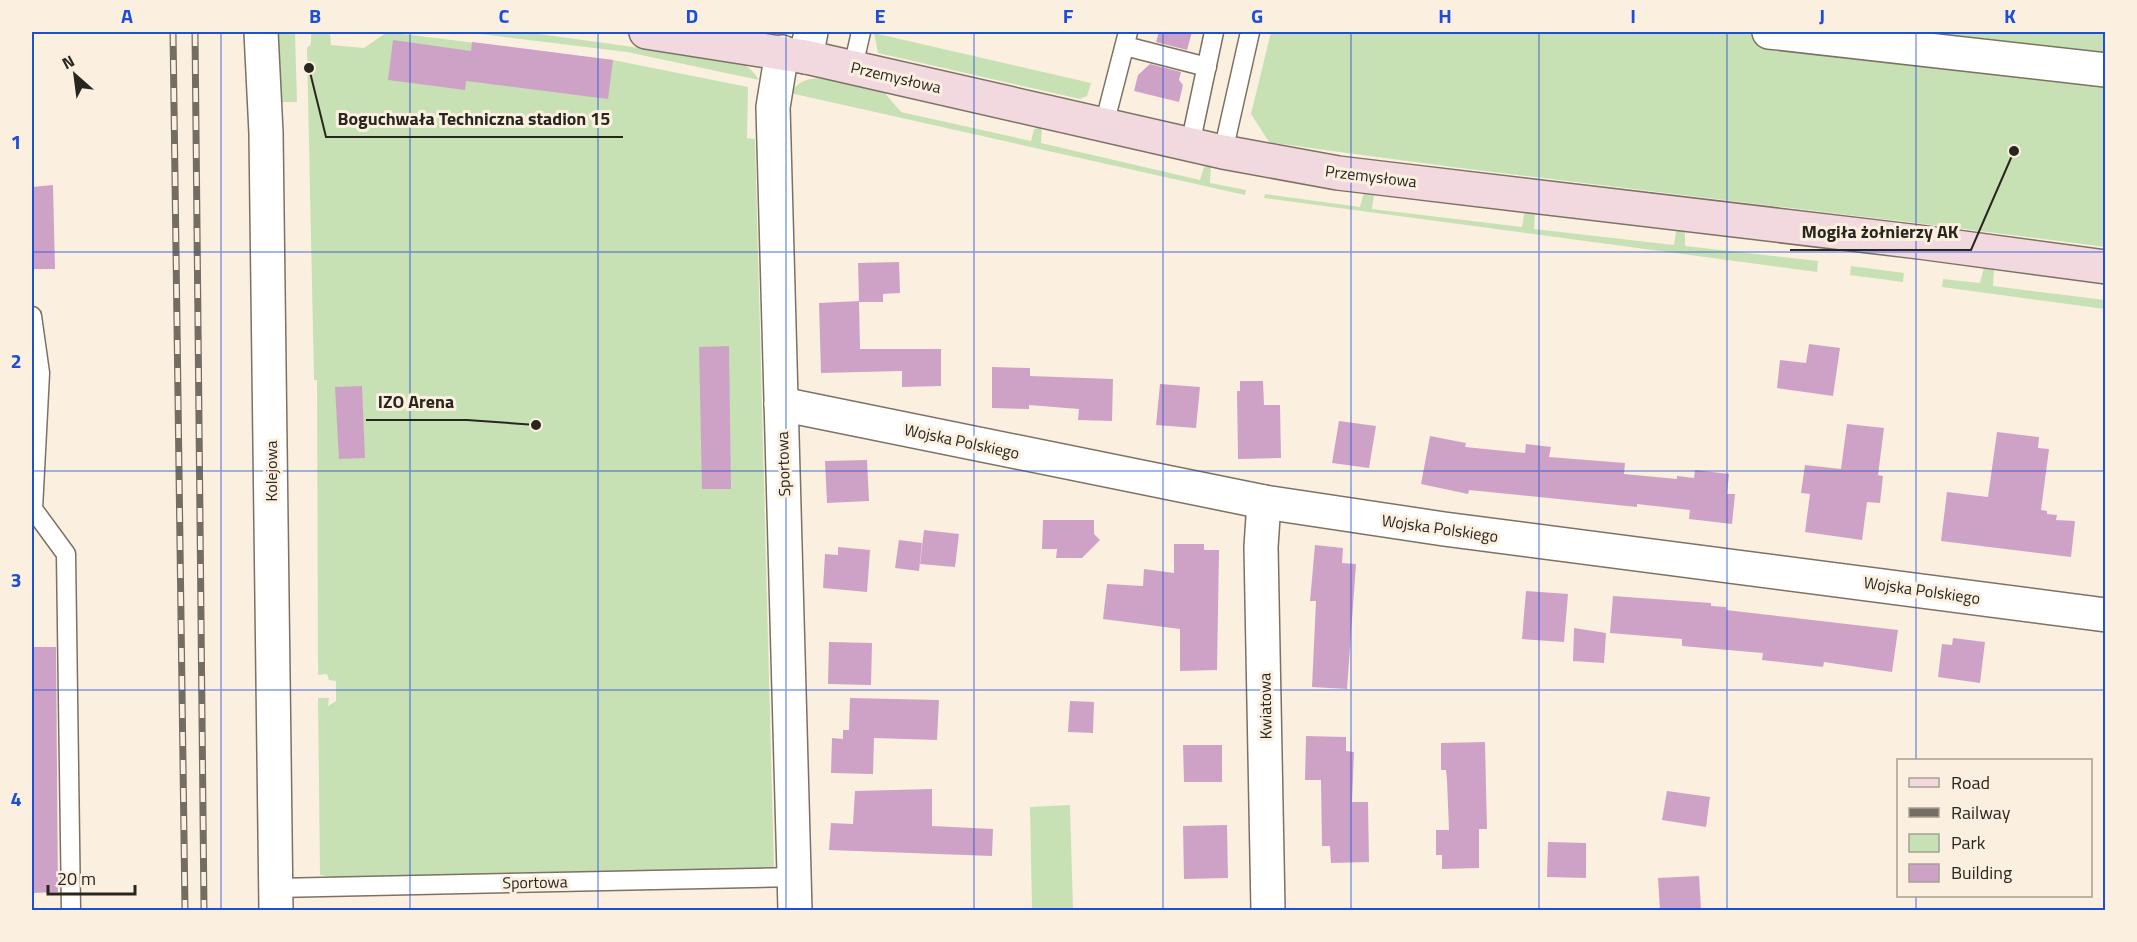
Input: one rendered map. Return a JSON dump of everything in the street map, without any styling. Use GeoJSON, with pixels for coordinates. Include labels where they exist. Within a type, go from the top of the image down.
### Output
{"type":"FeatureCollection","features":[{"type":"Feature","properties":{"kind":"street","name":"Kolejowa"},"geometry":{"type":"LineString","coordinates":[[261,32],[266,133],[276,899]]}},
{"type":"Feature","properties":{"kind":"street","name":"Przemysłowa"},"geometry":{"type":"LineString","coordinates":[[646,32],[799,47],[853,67],[1190,145],[1338,173],[2106,267]]}},
{"type":"Feature","properties":{"kind":"street"},"geometry":{"type":"LineString","coordinates":[[1769,32],[2106,70]]}},
{"type":"Feature","properties":{"kind":"street","name":"Sportowa"},"geometry":{"type":"LineString","coordinates":[[795,910],[773,94],[799,47]]}},
{"type":"Feature","properties":{"kind":"street","name":"Wojska Polskiego"},"geometry":{"type":"LineString","coordinates":[[781,404],[1264,502],[1444,529],[2106,615]]}},
{"type":"Feature","properties":{"kind":"street","name":"Kwiatowa"},"geometry":{"type":"LineString","coordinates":[[1264,502],[1261,547],[1268,910]]}},
{"type":"Feature","properties":{"kind":"lane"},"geometry":{"type":"LineString","coordinates":[[853,67],[861,32]]}},
{"type":"Feature","properties":{"kind":"lane"},"geometry":{"type":"LineString","coordinates":[[1190,145],[1214,32]]}},
{"type":"Feature","properties":{"kind":"lane"},"geometry":{"type":"LineString","coordinates":[[1223,152],[1250,32]]}},
{"type":"Feature","properties":{"kind":"lane"},"geometry":{"type":"LineString","coordinates":[[1104,125],[1126,39],[1207,67]]}},
{"type":"Feature","properties":{"kind":"lane"},"geometry":{"type":"LineString","coordinates":[[32,316],[40,373],[33,509],[66,554],[71,910]]}},
{"type":"Feature","properties":{"kind":"lane","name":"Sportowa"},"geometry":{"type":"LineString","coordinates":[[276,899],[794,877]]}},
{"type":"Feature","properties":{"kind":"green space"},"geometry":{"type":"Polygon","coordinates":[[[277,32],[295,32],[297,102],[282,102],[279,99],[277,32]]]}},
{"type":"Feature","properties":{"kind":"green space"},"geometry":{"type":"Polygon","coordinates":[[[311,32],[330,32],[331,45],[364,48],[387,32],[613,60],[748,87],[747,138],[755,139],[774,869],[334,879],[320,875],[318,698],[329,698],[328,706],[336,701],[336,681],[329,680],[327,674],[318,675],[317,380],[314,380],[307,48],[311,44],[311,32]]]}},
{"type":"Feature","properties":{"kind":"green space"},"geometry":{"type":"Polygon","coordinates":[[[464,32],[525,32],[720,59],[738,62],[751,70],[759,80],[627,52],[464,32]]]}},
{"type":"Feature","properties":{"kind":"green space"},"geometry":{"type":"Polygon","coordinates":[[[1271,32],[2105,32],[2105,247],[1269,142],[1251,114],[1271,32]]]}},
{"type":"Feature","properties":{"kind":"green space"},"geometry":{"type":"Polygon","coordinates":[[[874,33],[1091,83],[1087,96],[1080,99],[878,53],[874,33]]]}},
{"type":"Feature","properties":{"kind":"green space"},"geometry":{"type":"Polygon","coordinates":[[[820,78],[884,92],[901,112],[1031,141],[1034,129],[1042,127],[1041,143],[1200,180],[1204,167],[1211,166],[1210,183],[1246,190],[1245,195],[790,93],[803,81],[820,78]]]}},
{"type":"Feature","properties":{"kind":"green space"},"geometry":{"type":"Polygon","coordinates":[[[1364,192],[1374,195],[1372,209],[1522,227],[1524,214],[1529,211],[1535,215],[1534,229],[1674,245],[1676,231],[1685,230],[1685,246],[1818,261],[1817,272],[1264,198],[1265,194],[1360,207],[1364,192]]]}},
{"type":"Feature","properties":{"kind":"green space"},"geometry":{"type":"Polygon","coordinates":[[[1851,266],[1904,273],[1903,282],[1850,275],[1851,266]]]}},
{"type":"Feature","properties":{"kind":"green space"},"geometry":{"type":"Polygon","coordinates":[[[1984,267],[1992,268],[1994,271],[1993,286],[2105,300],[2105,309],[1942,287],[1943,279],[1980,283],[1984,267]]]}},
{"type":"Feature","properties":{"kind":"green space"},"geometry":{"type":"Polygon","coordinates":[[[1070,805],[1073,910],[1032,910],[1030,807],[1070,805]]]}},
{"type":"Feature","properties":{"kind":"building"},"geometry":{"type":"Polygon","coordinates":[[[1159,32],[1192,32],[1187,50],[1156,42],[1159,32]]]}},
{"type":"Feature","properties":{"kind":"building"},"geometry":{"type":"Polygon","coordinates":[[[393,40],[471,51],[472,42],[613,60],[608,99],[466,81],[465,90],[388,80],[393,40]]]}},
{"type":"Feature","properties":{"kind":"building"},"geometry":{"type":"Polygon","coordinates":[[[1150,64],[1181,72],[1179,80],[1183,85],[1179,102],[1134,91],[1138,75],[1150,64]]]}},
{"type":"Feature","properties":{"kind":"building"},"geometry":{"type":"Polygon","coordinates":[[[53,185],[55,269],[32,269],[32,187],[53,185]]]}},
{"type":"Feature","properties":{"kind":"building"},"geometry":{"type":"Polygon","coordinates":[[[899,262],[900,293],[883,294],[883,302],[859,302],[858,263],[899,262]]]}},
{"type":"Feature","properties":{"kind":"building"},"geometry":{"type":"Polygon","coordinates":[[[859,301],[860,349],[941,349],[941,386],[902,387],[902,371],[821,373],[819,303],[859,301]]]}},
{"type":"Feature","properties":{"kind":"building"},"geometry":{"type":"Polygon","coordinates":[[[1809,344],[1840,348],[1833,396],[1777,388],[1780,360],[1806,363],[1809,344]]]}},
{"type":"Feature","properties":{"kind":"building"},"geometry":{"type":"Polygon","coordinates":[[[729,346],[731,489],[702,489],[699,347],[729,346]]]}},
{"type":"Feature","properties":{"kind":"building"},"geometry":{"type":"Polygon","coordinates":[[[992,367],[1030,368],[1030,376],[1113,379],[1112,421],[1078,420],[1079,409],[1029,405],[1029,409],[992,408],[992,367]]]}},
{"type":"Feature","properties":{"kind":"building"},"geometry":{"type":"Polygon","coordinates":[[[1240,381],[1263,381],[1264,405],[1280,405],[1281,458],[1238,459],[1237,391],[1240,391],[1240,381]]]}},
{"type":"Feature","properties":{"kind":"building"},"geometry":{"type":"Polygon","coordinates":[[[1160,384],[1200,387],[1196,428],[1156,425],[1160,384]]]}},
{"type":"Feature","properties":{"kind":"building"},"geometry":{"type":"Polygon","coordinates":[[[362,386],[365,458],[339,459],[335,387],[362,386]]]}},
{"type":"Feature","properties":{"kind":"building"},"geometry":{"type":"Polygon","coordinates":[[[1339,421],[1376,426],[1369,468],[1332,463],[1339,421]]]}},
{"type":"Feature","properties":{"kind":"building"},"geometry":{"type":"Polygon","coordinates":[[[1847,424],[1884,428],[1878,475],[1883,476],[1880,503],[1867,502],[1862,540],[1805,532],[1810,494],[1801,493],[1805,465],[1841,469],[1847,424]]]}},
{"type":"Feature","properties":{"kind":"building"},"geometry":{"type":"Polygon","coordinates":[[[1997,432],[2039,437],[2038,448],[2049,449],[2041,510],[2047,511],[2047,514],[2057,515],[2056,520],[2075,521],[2071,557],[1941,541],[1947,492],[1988,497],[1997,432]]]}},
{"type":"Feature","properties":{"kind":"building"},"geometry":{"type":"Polygon","coordinates":[[[1430,436],[1466,443],[1465,447],[1525,453],[1526,444],[1551,447],[1549,457],[1625,463],[1624,474],[1677,479],[1677,476],[1694,478],[1695,470],[1729,474],[1727,494],[1735,494],[1732,524],[1689,519],[1690,510],[1469,490],[1468,494],[1421,484],[1430,436]]]}},
{"type":"Feature","properties":{"kind":"building"},"geometry":{"type":"Polygon","coordinates":[[[867,460],[869,501],[827,503],[825,461],[867,460]]]}},
{"type":"Feature","properties":{"kind":"building"},"geometry":{"type":"Polygon","coordinates":[[[1043,520],[1094,520],[1094,534],[1100,540],[1082,558],[1056,558],[1057,549],[1042,549],[1043,520]]]}},
{"type":"Feature","properties":{"kind":"building"},"geometry":{"type":"Polygon","coordinates":[[[924,530],[959,534],[955,567],[920,564],[924,530]]]}},
{"type":"Feature","properties":{"kind":"building"},"geometry":{"type":"Polygon","coordinates":[[[899,540],[922,543],[919,571],[895,568],[899,540]]]}},
{"type":"Feature","properties":{"kind":"building"},"geometry":{"type":"Polygon","coordinates":[[[1174,544],[1204,544],[1204,550],[1219,550],[1217,670],[1180,671],[1180,629],[1103,619],[1107,584],[1143,586],[1144,569],[1174,573],[1174,544]]]}},
{"type":"Feature","properties":{"kind":"building"},"geometry":{"type":"Polygon","coordinates":[[[1315,545],[1343,548],[1342,563],[1356,564],[1347,689],[1312,687],[1316,601],[1310,601],[1315,545]]]}},
{"type":"Feature","properties":{"kind":"building"},"geometry":{"type":"Polygon","coordinates":[[[838,547],[870,550],[867,592],[823,588],[825,554],[838,555],[838,547]]]}},
{"type":"Feature","properties":{"kind":"building"},"geometry":{"type":"Polygon","coordinates":[[[1526,591],[1568,594],[1564,642],[1522,639],[1526,591]]]}},
{"type":"Feature","properties":{"kind":"building"},"geometry":{"type":"Polygon","coordinates":[[[1613,596],[1711,603],[1711,606],[1726,607],[1726,610],[1898,630],[1892,672],[1824,662],[1823,667],[1762,660],[1763,653],[1682,646],[1682,639],[1610,633],[1613,596]]]}},
{"type":"Feature","properties":{"kind":"building"},"geometry":{"type":"Polygon","coordinates":[[[1574,628],[1606,633],[1604,663],[1573,661],[1574,628]]]}},
{"type":"Feature","properties":{"kind":"building"},"geometry":{"type":"Polygon","coordinates":[[[1953,638],[1985,642],[1980,683],[1938,677],[1942,644],[1952,645],[1953,638]]]}},
{"type":"Feature","properties":{"kind":"building"},"geometry":{"type":"Polygon","coordinates":[[[829,642],[872,643],[871,685],[828,684],[829,642]]]}},
{"type":"Feature","properties":{"kind":"building"},"geometry":{"type":"Polygon","coordinates":[[[32,647],[56,647],[58,892],[32,893],[32,647]]]}},
{"type":"Feature","properties":{"kind":"building"},"geometry":{"type":"Polygon","coordinates":[[[850,698],[939,700],[937,740],[874,738],[873,774],[831,773],[832,738],[843,739],[843,730],[849,730],[850,698]]]}},
{"type":"Feature","properties":{"kind":"building"},"geometry":{"type":"Polygon","coordinates":[[[1070,701],[1094,702],[1093,733],[1068,732],[1070,701]]]}},
{"type":"Feature","properties":{"kind":"building"},"geometry":{"type":"Polygon","coordinates":[[[1306,736],[1346,737],[1346,751],[1354,752],[1352,802],[1368,802],[1369,862],[1331,863],[1330,846],[1322,846],[1321,780],[1305,780],[1306,736]]]}},
{"type":"Feature","properties":{"kind":"building"},"geometry":{"type":"Polygon","coordinates":[[[1485,742],[1487,829],[1479,829],[1479,868],[1442,869],[1442,855],[1436,855],[1436,830],[1449,830],[1447,780],[1446,770],[1441,770],[1441,743],[1485,742]]]}},
{"type":"Feature","properties":{"kind":"building"},"geometry":{"type":"Polygon","coordinates":[[[1183,745],[1222,745],[1222,782],[1184,782],[1183,745]]]}},
{"type":"Feature","properties":{"kind":"building"},"geometry":{"type":"Polygon","coordinates":[[[932,789],[932,826],[993,829],[992,856],[829,850],[831,823],[853,824],[855,791],[932,789]]]}},
{"type":"Feature","properties":{"kind":"building"},"geometry":{"type":"Polygon","coordinates":[[[1667,791],[1710,797],[1706,827],[1662,820],[1667,791]]]}},
{"type":"Feature","properties":{"kind":"building"},"geometry":{"type":"Polygon","coordinates":[[[1227,825],[1228,878],[1184,879],[1183,826],[1227,825]]]}},
{"type":"Feature","properties":{"kind":"building"},"geometry":{"type":"Polygon","coordinates":[[[1548,842],[1586,843],[1586,878],[1547,877],[1548,842]]]}},
{"type":"Feature","properties":{"kind":"building"},"geometry":{"type":"Polygon","coordinates":[[[1699,876],[1701,910],[1660,910],[1658,878],[1699,876]]]}},
{"type":"Feature","properties":{"kind":"railway"},"geometry":{"type":"LineString","coordinates":[[173,32],[185,910]]}},
{"type":"Feature","properties":{"kind":"railway"},"geometry":{"type":"LineString","coordinates":[[195,32],[204,910]]}},
{"type":"Feature","properties":{"kind":"place","name":"Boguchwała Techniczna stadion 15"},"geometry":{"type":"Point","coordinates":[309,68]}},
{"type":"Feature","properties":{"kind":"place","name":"Mogiła żołnierzy AK"},"geometry":{"type":"Point","coordinates":[2014,151]}},
{"type":"Feature","properties":{"kind":"place","name":"IZO Arena"},"geometry":{"type":"Point","coordinates":[536,425]}}]}
